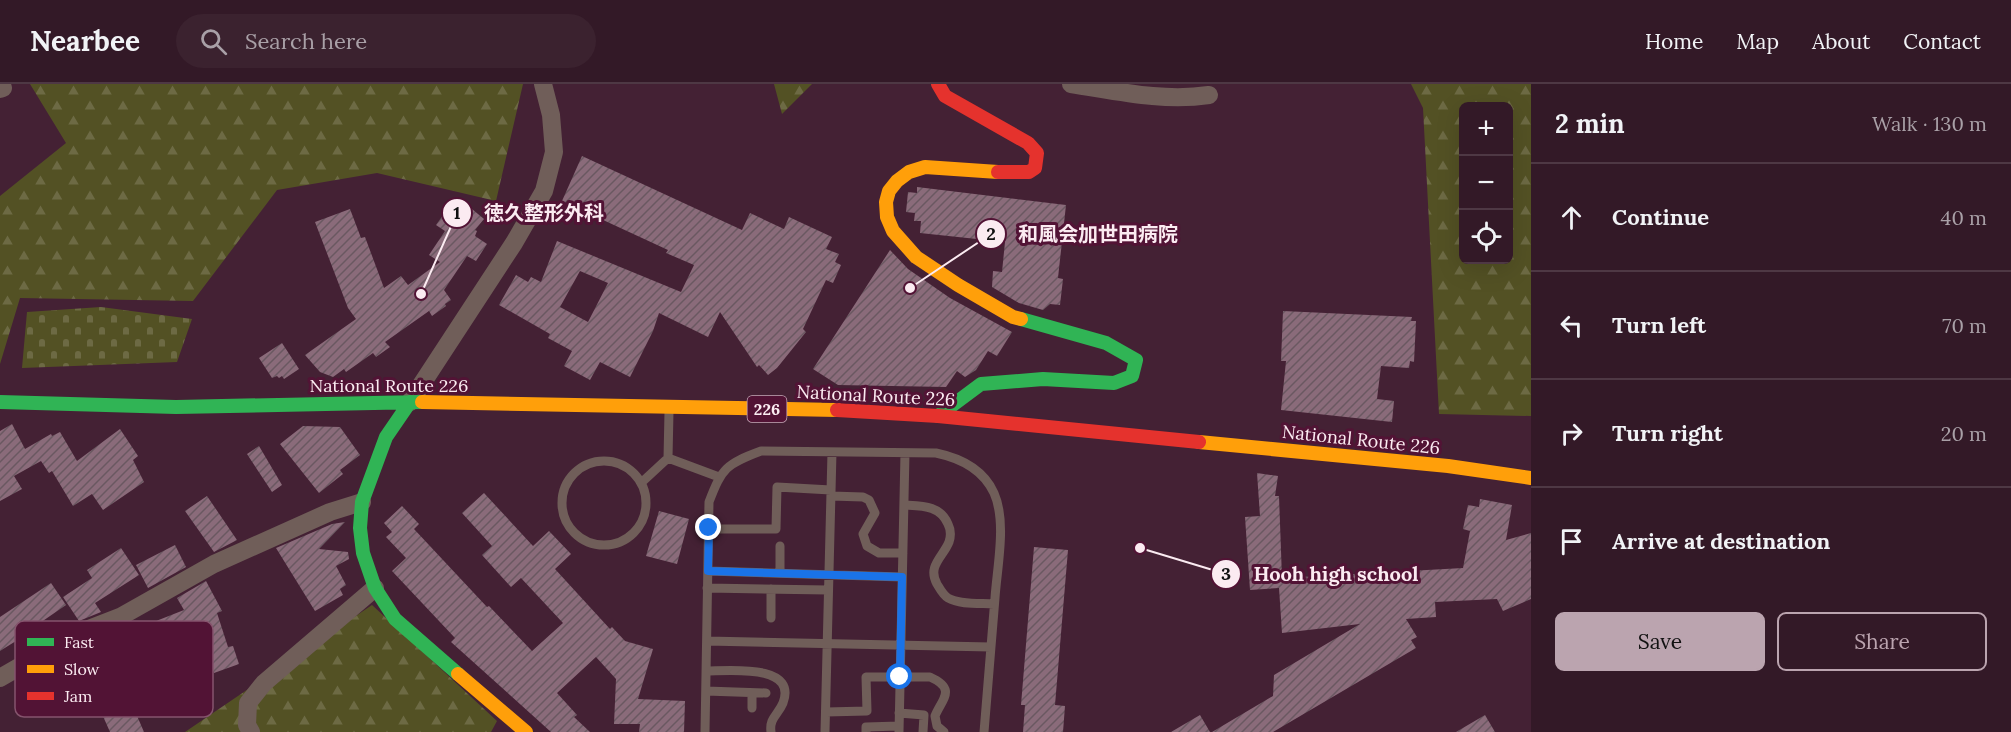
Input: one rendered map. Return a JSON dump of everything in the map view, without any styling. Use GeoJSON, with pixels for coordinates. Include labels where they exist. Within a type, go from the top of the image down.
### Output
{"type":"FeatureCollection","features":[{"type":"Feature","properties":{"kind":"main road"},"geometry":{"type":"LineString","coordinates":[[938,84],[945,96],[1028,143],[1037,153],[1035,168],[1029,172],[1013,173],[925,167],[909,172],[889,191],[886,202],[887,217],[893,231],[916,257],[1013,317],[1106,343],[1136,360],[1132,376],[1114,383],[1043,379],[981,384],[938,416]]}},
{"type":"Feature","properties":{"kind":"main road","name":"National Route 226"},"geometry":{"type":"LineString","coordinates":[[0,402],[176,407],[410,402],[869,411],[1448,466],[1531,478]]}},
{"type":"Feature","properties":{"kind":"main road"},"geometry":{"type":"LineString","coordinates":[[410,402],[386,437],[362,502],[360,528],[363,554],[375,588],[395,619],[526,732]]}},
{"type":"Feature","properties":{"kind":"street"},"geometry":{"type":"LineString","coordinates":[[410,402],[468,310],[514,243],[544,191],[554,152],[551,115],[543,84]]}},
{"type":"Feature","properties":{"kind":"street"},"geometry":{"type":"LineString","coordinates":[[1071,84],[1142,95],[1194,97],[1209,95]]}},
{"type":"Feature","properties":{"kind":"street"},"geometry":{"type":"LineString","coordinates":[[110,621],[214,564],[330,512],[362,502]]}},
{"type":"Feature","properties":{"kind":"street"},"geometry":{"type":"LineString","coordinates":[[251,732],[247,725],[248,703],[264,683],[375,588]]}},
{"type":"Feature","properties":{"kind":"street"},"geometry":{"type":"LineString","coordinates":[[0,678],[15,669]]}},
{"type":"Feature","properties":{"kind":"lane"},"geometry":{"type":"LineString","coordinates":[[641,483],[668,458],[669,407]]}},
{"type":"Feature","properties":{"kind":"lane"},"geometry":{"type":"LineString","coordinates":[[705,732],[709,502],[719,477],[725,470],[741,458],[761,451],[936,453],[968,463],[985,478],[999,509],[1000,529],[984,732]]}},
{"type":"Feature","properties":{"kind":"lane"},"geometry":{"type":"LineString","coordinates":[[825,732],[832,452]]}},
{"type":"Feature","properties":{"kind":"lane"},"geometry":{"type":"LineString","coordinates":[[866,732],[866,727],[899,729],[905,453]]}},
{"type":"Feature","properties":{"kind":"lane"},"geometry":{"type":"LineString","coordinates":[[668,458],[719,477]]}},
{"type":"Feature","properties":{"kind":"lane"},"geometry":{"type":"LineString","coordinates":[[591,463],[620,464],[632,471],[641,483],[646,496],[645,511],[640,524],[631,536],[618,543],[605,545],[586,540],[570,528],[564,517],[562,504],[564,491],[570,479],[579,469],[591,463]]}},
{"type":"Feature","properties":{"kind":"lane"},"geometry":{"type":"LineString","coordinates":[[709,528],[776,529],[777,487],[863,497],[869,500],[874,513],[863,534],[867,546],[879,553],[903,553]]}},
{"type":"Feature","properties":{"kind":"lane"},"geometry":{"type":"LineString","coordinates":[[904,505],[933,508],[946,520],[950,528],[951,536],[933,570],[933,578],[943,594],[955,601],[994,604]]}},
{"type":"Feature","properties":{"kind":"lane"},"geometry":{"type":"LineString","coordinates":[[780,546],[780,573]]}},
{"type":"Feature","properties":{"kind":"lane"},"geometry":{"type":"LineString","coordinates":[[708,571],[902,577]]}},
{"type":"Feature","properties":{"kind":"lane"},"geometry":{"type":"LineString","coordinates":[[707,588],[828,590]]}},
{"type":"Feature","properties":{"kind":"lane"},"geometry":{"type":"LineString","coordinates":[[771,590],[771,618]]}},
{"type":"Feature","properties":{"kind":"lane"},"geometry":{"type":"LineString","coordinates":[[707,641],[991,647]]}},
{"type":"Feature","properties":{"kind":"lane"},"geometry":{"type":"LineString","coordinates":[[706,671],[765,672],[777,678],[784,691],[784,697],[782,705],[772,717],[771,732]]}},
{"type":"Feature","properties":{"kind":"lane"},"geometry":{"type":"LineString","coordinates":[[826,712],[867,711],[866,677],[930,677],[946,692],[946,698],[935,716],[937,726],[944,732]]}},
{"type":"Feature","properties":{"kind":"lane"},"geometry":{"type":"LineString","coordinates":[[706,692],[766,693]]}},
{"type":"Feature","properties":{"kind":"lane"},"geometry":{"type":"LineString","coordinates":[[752,693],[752,708]]}},
{"type":"Feature","properties":{"kind":"lane"},"geometry":{"type":"LineString","coordinates":[[899,713],[924,715],[924,732]]}},
{"type":"Feature","properties":{"kind":"green space"},"geometry":{"type":"Polygon","coordinates":[[[30,84],[523,84],[496,201],[377,173],[277,190],[193,301],[20,298],[0,364],[0,196],[66,143],[30,84]]]}},
{"type":"Feature","properties":{"kind":"green space"},"geometry":{"type":"Polygon","coordinates":[[[774,84],[812,84],[782,114],[774,84]]]}},
{"type":"Feature","properties":{"kind":"green space"},"geometry":{"type":"Polygon","coordinates":[[[1411,84],[1531,84],[1531,416],[1439,414],[1423,108],[1411,84]]]}},
{"type":"Feature","properties":{"kind":"green space"},"geometry":{"type":"Polygon","coordinates":[[[101,307],[192,319],[177,362],[22,368],[27,312],[101,307]]]}},
{"type":"Feature","properties":{"kind":"green space"},"geometry":{"type":"Polygon","coordinates":[[[372,605],[497,721],[491,732],[185,732],[207,717],[213,717],[213,713],[372,605]]]}},
{"type":"Feature","properties":{"kind":"building"},"geometry":{"type":"Polygon","coordinates":[[[582,156],[742,230],[750,213],[784,229],[789,217],[832,237],[826,249],[839,254],[835,262],[841,265],[833,283],[826,280],[803,329],[806,332],[777,368],[768,375],[759,365],[757,367],[720,312],[708,337],[659,313],[653,331],[630,377],[600,362],[590,380],[564,366],[572,351],[548,338],[550,334],[499,305],[516,275],[528,282],[531,277],[541,282],[557,241],[681,292],[694,265],[666,253],[668,250],[562,201],[582,156]],[[580,271],[560,307],[588,322],[608,283],[580,271]]]}},
{"type":"Feature","properties":{"kind":"building"},"geometry":{"type":"Polygon","coordinates":[[[917,187],[1066,205],[1058,278],[1063,279],[1060,305],[1050,304],[1043,310],[1019,303],[992,287],[993,271],[1002,272],[1005,242],[920,233],[921,221],[914,221],[915,213],[906,212],[908,192],[917,193],[917,187]]]}},
{"type":"Feature","properties":{"kind":"building"},"geometry":{"type":"Polygon","coordinates":[[[350,209],[361,238],[365,237],[384,288],[401,276],[408,285],[440,262],[429,255],[445,231],[436,225],[446,211],[462,221],[472,209],[484,219],[475,230],[477,231],[475,236],[487,244],[476,261],[467,256],[444,290],[451,300],[445,304],[446,306],[432,316],[429,311],[385,342],[390,347],[376,357],[373,353],[346,372],[344,369],[333,377],[320,372],[305,355],[356,319],[348,308],[315,222],[350,209]]]}},
{"type":"Feature","properties":{"kind":"building"},"geometry":{"type":"Polygon","coordinates":[[[890,250],[908,269],[950,298],[1012,332],[997,356],[988,351],[976,370],[965,377],[957,371],[946,387],[838,385],[813,369],[890,250]]]}},
{"type":"Feature","properties":{"kind":"building"},"geometry":{"type":"Polygon","coordinates":[[[1283,311],[1412,317],[1411,321],[1416,321],[1414,362],[1410,361],[1409,368],[1381,366],[1377,399],[1394,401],[1392,422],[1281,410],[1286,361],[1281,361],[1283,311]]]}},
{"type":"Feature","properties":{"kind":"building"},"geometry":{"type":"Polygon","coordinates":[[[282,343],[299,369],[284,379],[282,376],[272,378],[259,358],[282,343]]]}},
{"type":"Feature","properties":{"kind":"building"},"geometry":{"type":"Polygon","coordinates":[[[12,424],[25,449],[51,434],[52,436],[60,432],[77,461],[120,429],[138,456],[133,460],[144,482],[103,510],[92,494],[73,506],[52,471],[49,473],[41,461],[14,476],[22,489],[0,501],[0,431],[12,424]]]}},
{"type":"Feature","properties":{"kind":"building"},"geometry":{"type":"Polygon","coordinates":[[[303,426],[340,427],[360,455],[340,470],[343,474],[319,493],[280,444],[303,426]]]}},
{"type":"Feature","properties":{"kind":"building"},"geometry":{"type":"Polygon","coordinates":[[[259,446],[282,485],[272,492],[247,454],[259,446]]]}},
{"type":"Feature","properties":{"kind":"building"},"geometry":{"type":"Polygon","coordinates":[[[1257,473],[1278,476],[1275,496],[1279,496],[1282,578],[1463,568],[1470,531],[1463,529],[1468,505],[1479,507],[1480,499],[1512,505],[1506,540],[1531,533],[1531,599],[1503,611],[1497,599],[1435,602],[1436,617],[1406,619],[1417,637],[1411,640],[1416,648],[1273,732],[1212,732],[1273,696],[1274,675],[1360,624],[1282,633],[1279,588],[1250,590],[1245,517],[1260,516],[1257,473]]]}},
{"type":"Feature","properties":{"kind":"building"},"geometry":{"type":"Polygon","coordinates":[[[484,493],[533,546],[549,531],[571,554],[555,569],[610,629],[612,627],[625,641],[653,649],[638,699],[685,701],[684,732],[639,732],[640,724],[614,724],[616,679],[596,657],[557,693],[577,715],[574,717],[590,732],[551,732],[451,642],[455,638],[392,571],[406,558],[386,537],[392,532],[384,523],[402,506],[419,524],[414,529],[532,651],[563,623],[521,578],[511,587],[482,555],[492,546],[462,513],[484,493]]]}},
{"type":"Feature","properties":{"kind":"building"},"geometry":{"type":"Polygon","coordinates":[[[207,496],[237,540],[214,552],[185,511],[207,496]]]}},
{"type":"Feature","properties":{"kind":"building"},"geometry":{"type":"Polygon","coordinates":[[[659,511],[689,519],[677,564],[646,556],[659,511]]]}},
{"type":"Feature","properties":{"kind":"building"},"geometry":{"type":"Polygon","coordinates":[[[345,522],[319,549],[348,552],[349,559],[336,566],[346,585],[340,589],[343,595],[315,611],[276,548],[332,524],[345,522]]]}},
{"type":"Feature","properties":{"kind":"building"},"geometry":{"type":"Polygon","coordinates":[[[175,545],[186,567],[148,588],[136,565],[175,545]]]}},
{"type":"Feature","properties":{"kind":"building"},"geometry":{"type":"Polygon","coordinates":[[[1034,547],[1068,550],[1055,705],[1065,706],[1063,732],[1023,732],[1025,705],[1021,705],[1034,547]]]}},
{"type":"Feature","properties":{"kind":"building"},"geometry":{"type":"Polygon","coordinates":[[[121,548],[139,575],[95,603],[101,612],[79,621],[63,597],[92,578],[87,570],[121,548]]]}},
{"type":"Feature","properties":{"kind":"building"},"geometry":{"type":"Polygon","coordinates":[[[206,581],[222,611],[217,613],[228,647],[233,646],[239,664],[214,673],[213,621],[156,621],[184,610],[177,598],[206,581]]]}},
{"type":"Feature","properties":{"kind":"building"},"geometry":{"type":"Polygon","coordinates":[[[51,583],[66,605],[43,621],[15,621],[15,642],[0,651],[0,617],[51,583]]]}},
{"type":"Feature","properties":{"kind":"building"},"geometry":{"type":"Polygon","coordinates":[[[1200,715],[1210,732],[1171,732],[1200,715]]]}},
{"type":"Feature","properties":{"kind":"building"},"geometry":{"type":"Polygon","coordinates":[[[1485,715],[1495,732],[1456,732],[1485,715]]]}},
{"type":"Feature","properties":{"kind":"building"},"geometry":{"type":"Polygon","coordinates":[[[103,717],[138,717],[144,732],[110,732],[103,717]]]}},
{"type":"Feature","properties":{"kind":"traffic: fast"},"geometry":{"type":"LineString","coordinates":[[938,416],[981,384],[1043,379],[1114,383],[1132,376],[1136,360],[1106,343],[1021,319]]}},
{"type":"Feature","properties":{"kind":"traffic: fast"},"geometry":{"type":"LineString","coordinates":[[0,402],[176,407],[422,402]]}},
{"type":"Feature","properties":{"kind":"traffic: fast"},"geometry":{"type":"LineString","coordinates":[[410,402],[386,437],[362,502],[360,528],[363,553],[375,588],[395,619],[458,674]]}},
{"type":"Feature","properties":{"kind":"traffic: slow"},"geometry":{"type":"LineString","coordinates":[[998,172],[925,167],[909,172],[889,191],[886,202],[887,217],[893,231],[916,257],[958,285],[1013,317],[1021,319]]}},
{"type":"Feature","properties":{"kind":"traffic: slow"},"geometry":{"type":"LineString","coordinates":[[422,402],[837,410]]}},
{"type":"Feature","properties":{"kind":"traffic: slow"},"geometry":{"type":"LineString","coordinates":[[1199,442],[1448,466],[1531,478]]}},
{"type":"Feature","properties":{"kind":"traffic: slow"},"geometry":{"type":"LineString","coordinates":[[458,674],[526,732]]}},
{"type":"Feature","properties":{"kind":"traffic: jam"},"geometry":{"type":"LineString","coordinates":[[938,84],[945,96],[1028,143],[1037,153],[1035,168],[1029,172],[998,172]]}},
{"type":"Feature","properties":{"kind":"traffic: jam"},"geometry":{"type":"LineString","coordinates":[[837,410],[938,416],[1199,442]]}},
{"type":"Feature","properties":{"kind":"place","name":"和風会加世田病院"},"geometry":{"type":"Point","coordinates":[910,288]}},
{"type":"Feature","properties":{"kind":"place","name":"徳久整形外科"},"geometry":{"type":"Point","coordinates":[421,294]}},
{"type":"Feature","properties":{"kind":"place","name":"Hooh high school"},"geometry":{"type":"Point","coordinates":[1140,548]}},
{"type":"Feature","properties":{"kind":"route"},"geometry":{"type":"LineString","coordinates":[[709,528],[708,571],[902,577],[900,677]]}}]}
